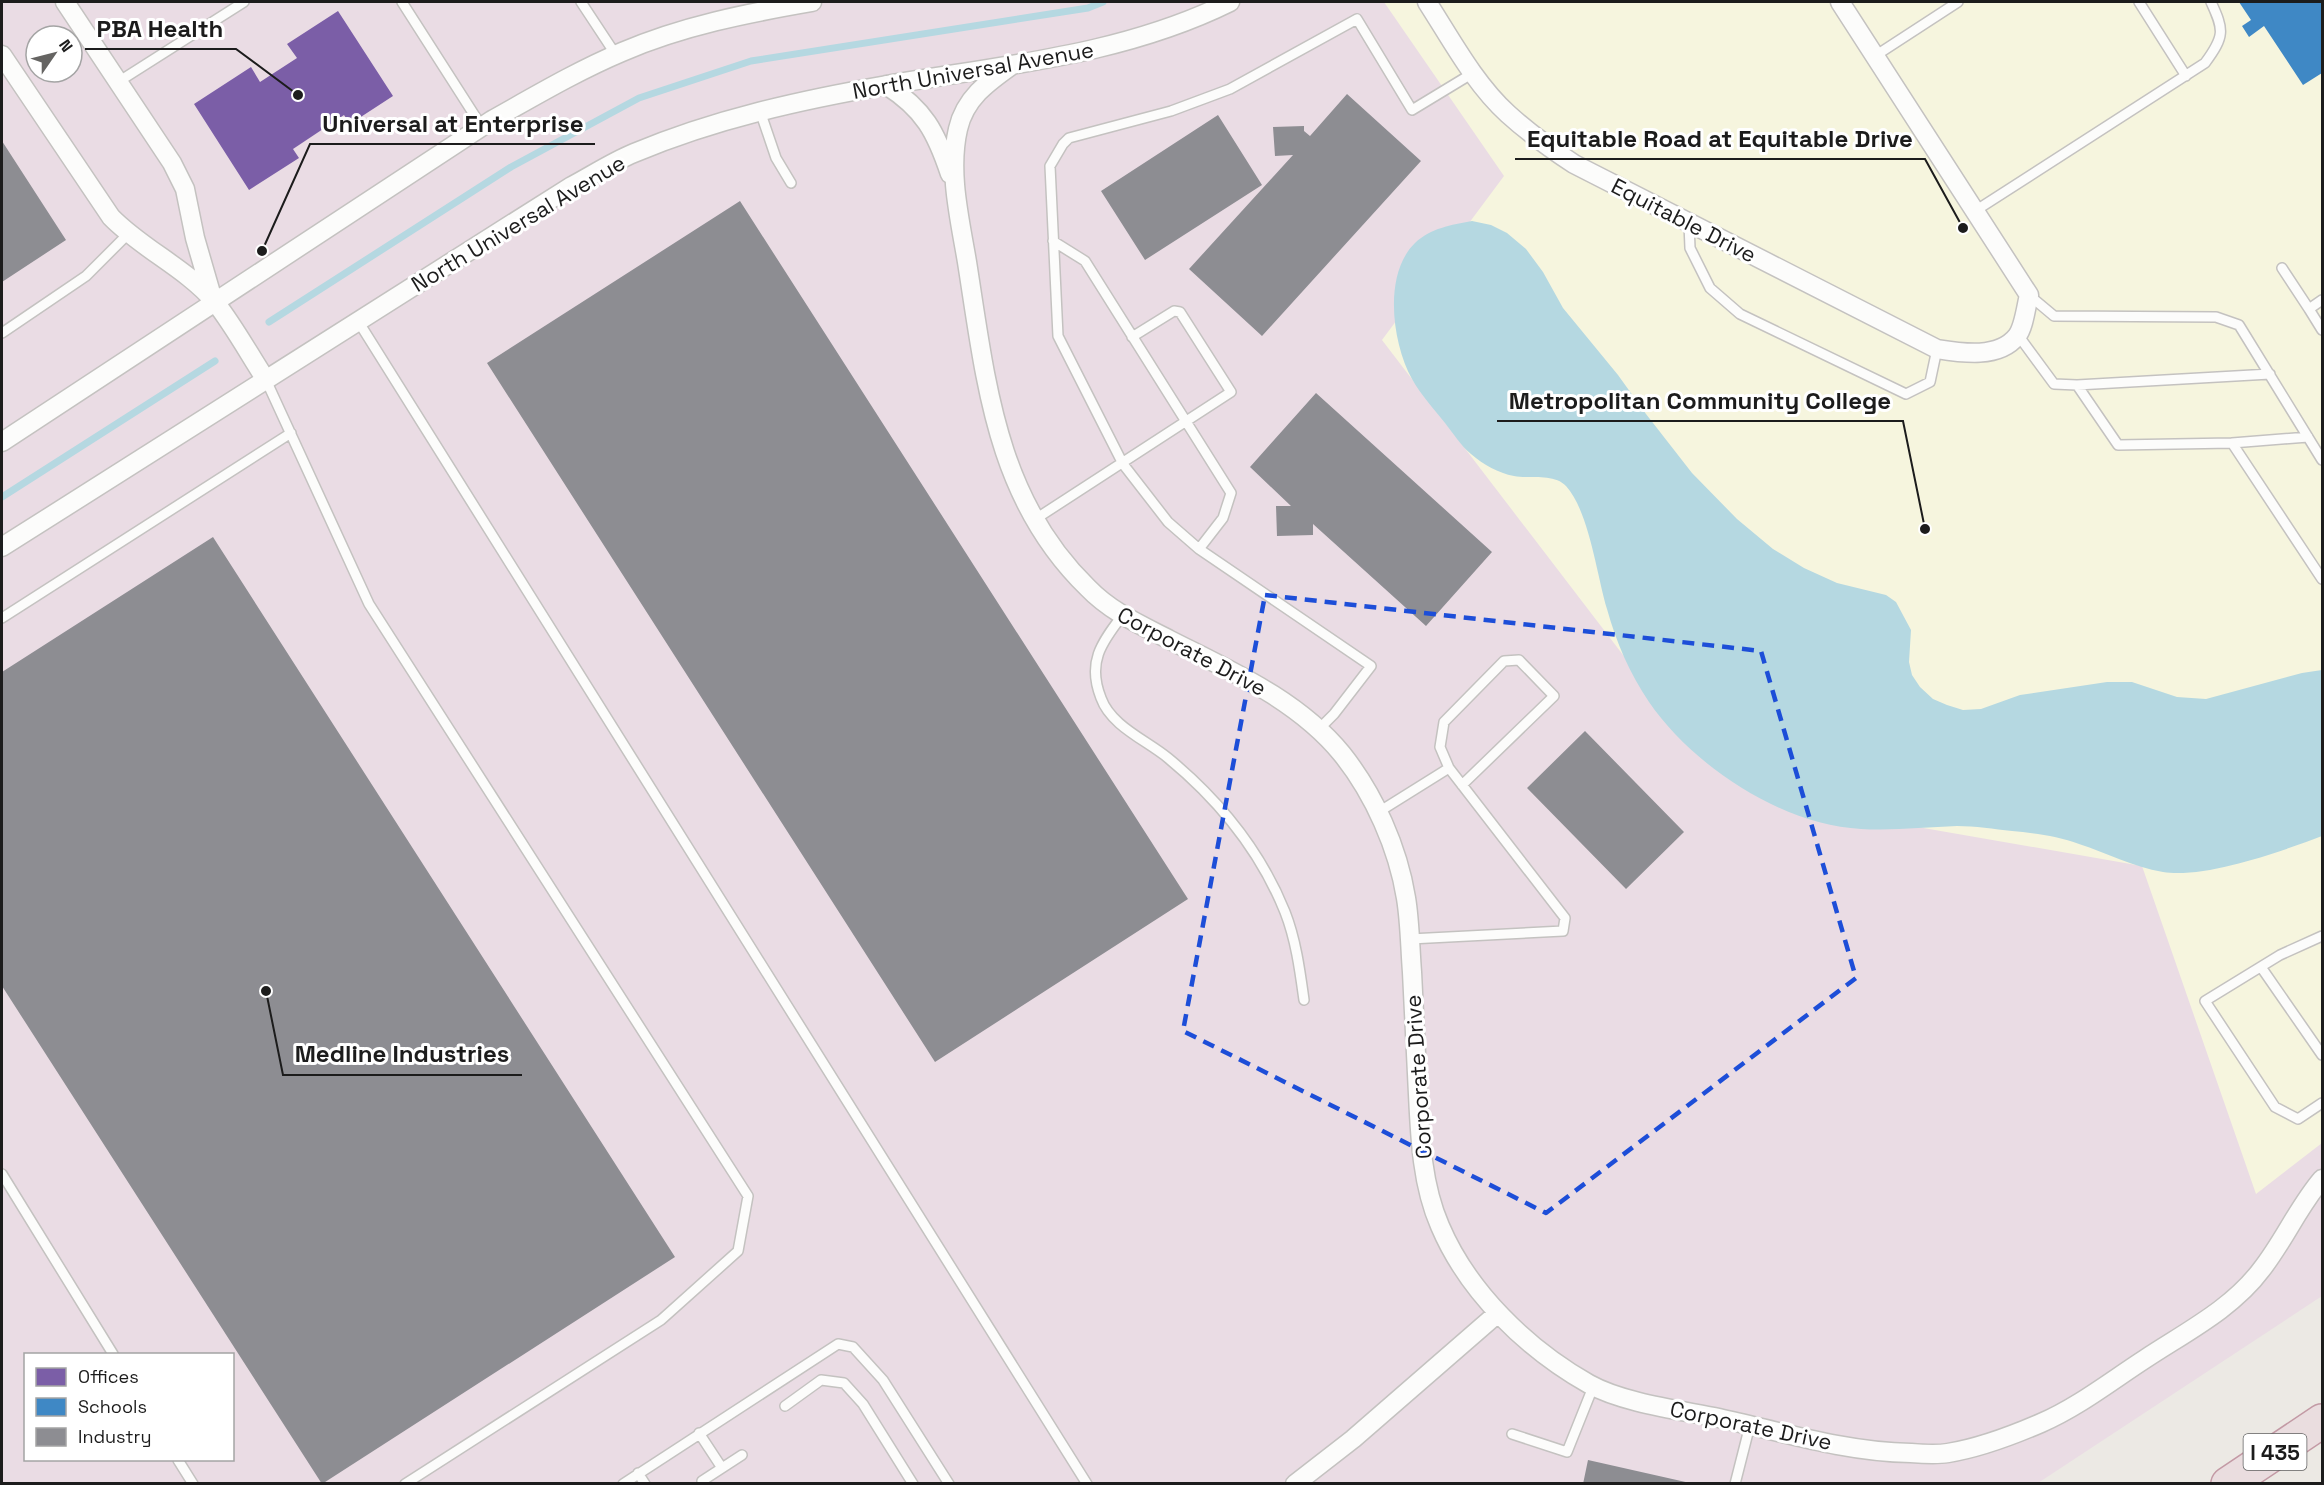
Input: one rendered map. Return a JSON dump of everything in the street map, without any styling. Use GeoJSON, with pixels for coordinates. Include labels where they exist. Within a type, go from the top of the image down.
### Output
{"type":"FeatureCollection","features":[{"type":"Feature","properties":{"kind":"highway","name":"I 435"},"geometry":{"type":"LineString","coordinates":[[2228,1484],[2322,1421]]}},
{"type":"Feature","properties":{"kind":"street"},"geometry":{"type":"LineString","coordinates":[[65,2],[172,163],[185,189],[195,238],[214,302]]}},
{"type":"Feature","properties":{"kind":"street"},"geometry":{"type":"LineString","coordinates":[[2,442],[482,127],[554,85],[616,55],[690,28],[759,11],[812,2]]}},
{"type":"Feature","properties":{"kind":"street","name":"North Universal Avenue"},"geometry":{"type":"LineString","coordinates":[[2,547],[570,188],[631,154],[710,125],[760,111],[886,85],[1012,65],[1109,46],[1158,32],[1230,2]]}},
{"type":"Feature","properties":{"kind":"street","name":"Equitable Drive"},"geometry":{"type":"LineString","coordinates":[[1427,2],[1473,73],[1506,112],[1540,141],[1574,164],[1936,349],[1962,352],[2001,350],[2018,335]]}},
{"type":"Feature","properties":{"kind":"street"},"geometry":{"type":"LineString","coordinates":[[1840,2],[2029,295],[2018,335]]}},
{"type":"Feature","properties":{"kind":"street"},"geometry":{"type":"LineString","coordinates":[[2,55],[111,217],[128,234],[171,264],[214,302],[266,380]]}},
{"type":"Feature","properties":{"kind":"street","name":"Corporate Drive"},"geometry":{"type":"LineString","coordinates":[[1012,65],[977,92],[965,109],[958,127],[956,190],[986,382],[1002,443],[1020,494],[1034,521],[1067,566],[1092,593],[1122,616],[1278,698],[1319,729],[1345,757],[1362,784],[1389,835],[1406,896],[1421,1156],[1438,1224],[1465,1271],[1498,1313],[1544,1353],[1593,1387],[1638,1401],[1876,1453],[1944,1454],[2008,1437],[2049,1420],[2096,1392],[2230,1303],[2259,1274],[2305,1200],[2322,1179]]}},
{"type":"Feature","properties":{"kind":"street","name":"Corporate Drive"},"geometry":{"type":"LineString","coordinates":[[886,85],[906,98],[932,130],[940,144],[956,190]]}},
{"type":"Feature","properties":{"kind":"street"},"geometry":{"type":"LineString","coordinates":[[1295,1484],[1323,1464],[1498,1313]]}},
{"type":"Feature","properties":{"kind":"lane"},"geometry":{"type":"LineString","coordinates":[[118,82],[244,2]]}},
{"type":"Feature","properties":{"kind":"lane"},"geometry":{"type":"LineString","coordinates":[[402,2],[482,127]]}},
{"type":"Feature","properties":{"kind":"lane"},"geometry":{"type":"LineString","coordinates":[[581,2],[616,55]]}},
{"type":"Feature","properties":{"kind":"lane"},"geometry":{"type":"LineString","coordinates":[[1875,56],[1958,2]]}},
{"type":"Feature","properties":{"kind":"lane"},"geometry":{"type":"LineString","coordinates":[[2139,2],[2186,76]]}},
{"type":"Feature","properties":{"kind":"lane"},"geometry":{"type":"LineString","coordinates":[[1975,211],[2205,63],[2217,46],[2222,25],[2211,2]]}},
{"type":"Feature","properties":{"kind":"lane"},"geometry":{"type":"LineString","coordinates":[[1319,729],[1334,714],[1371,666],[1199,549],[1168,522],[1123,464],[1058,336],[1050,166],[1069,138],[1171,111],[1230,89],[1357,19],[1412,110],[1473,73]]}},
{"type":"Feature","properties":{"kind":"lane"},"geometry":{"type":"LineString","coordinates":[[760,111],[776,158],[791,183]]}},
{"type":"Feature","properties":{"kind":"lane"},"geometry":{"type":"LineString","coordinates":[[1689,224],[1690,248],[1710,288],[1740,314],[1906,394],[1930,382],[1936,349]]}},
{"type":"Feature","properties":{"kind":"lane"},"geometry":{"type":"LineString","coordinates":[[2,333],[86,276],[128,234]]}},
{"type":"Feature","properties":{"kind":"lane"},"geometry":{"type":"LineString","coordinates":[[1053,241],[1085,261],[1231,493],[1223,518],[1199,549]]}},
{"type":"Feature","properties":{"kind":"lane"},"geometry":{"type":"LineString","coordinates":[[2282,268],[2322,330]]}},
{"type":"Feature","properties":{"kind":"lane"},"geometry":{"type":"LineString","coordinates":[[2029,295],[2054,316],[2216,317],[2239,325],[2322,460]]}},
{"type":"Feature","properties":{"kind":"lane"},"geometry":{"type":"LineString","coordinates":[[2309,309],[2322,300]]}},
{"type":"Feature","properties":{"kind":"lane"},"geometry":{"type":"LineString","coordinates":[[1034,521],[1231,392],[1180,312],[1174,311],[1132,337]]}},
{"type":"Feature","properties":{"kind":"lane"},"geometry":{"type":"LineString","coordinates":[[358,321],[1087,1484]]}},
{"type":"Feature","properties":{"kind":"lane"},"geometry":{"type":"LineString","coordinates":[[2018,335],[2054,384],[2077,385],[2270,374]]}},
{"type":"Feature","properties":{"kind":"lane"},"geometry":{"type":"LineString","coordinates":[[266,380],[369,604],[748,1196],[738,1251],[661,1320],[405,1484]]}},
{"type":"Feature","properties":{"kind":"lane"},"geometry":{"type":"LineString","coordinates":[[2077,385],[2118,445],[2232,443],[2308,437]]}},
{"type":"Feature","properties":{"kind":"lane"},"geometry":{"type":"LineString","coordinates":[[2,618],[291,433]]}},
{"type":"Feature","properties":{"kind":"lane"},"geometry":{"type":"LineString","coordinates":[[2232,443],[2322,579]]}},
{"type":"Feature","properties":{"kind":"lane"},"geometry":{"type":"LineString","coordinates":[[1122,616],[1107,635],[1095,659],[1095,675],[1101,700],[1115,719],[1166,756],[1198,784],[1227,813],[1243,835],[1267,875],[1285,913],[1298,958],[1304,1000]]}},
{"type":"Feature","properties":{"kind":"lane"},"geometry":{"type":"LineString","coordinates":[[1410,939],[1563,932],[1565,918],[1462,785],[1449,768],[1440,747],[1444,722],[1504,661],[1519,660],[1554,696],[1462,785]]}},
{"type":"Feature","properties":{"kind":"lane"},"geometry":{"type":"LineString","coordinates":[[1377,813],[1449,768]]}},
{"type":"Feature","properties":{"kind":"lane"},"geometry":{"type":"LineString","coordinates":[[2322,936],[2280,955],[2205,1001],[2275,1107],[2298,1119],[2322,1103]]}},
{"type":"Feature","properties":{"kind":"lane"},"geometry":{"type":"LineString","coordinates":[[2261,967],[2322,1055]]}},
{"type":"Feature","properties":{"kind":"lane"},"geometry":{"type":"LineString","coordinates":[[2,1174],[112,1353]]}},
{"type":"Feature","properties":{"kind":"lane"},"geometry":{"type":"LineString","coordinates":[[623,1484],[838,1344],[854,1347],[883,1380],[949,1484]]}},
{"type":"Feature","properties":{"kind":"lane"},"geometry":{"type":"LineString","coordinates":[[785,1406],[821,1380],[844,1383],[863,1404],[913,1484]]}},
{"type":"Feature","properties":{"kind":"lane"},"geometry":{"type":"LineString","coordinates":[[1512,1434],[1568,1452],[1593,1387]]}},
{"type":"Feature","properties":{"kind":"lane"},"geometry":{"type":"LineString","coordinates":[[1735,1484],[1750,1425]]}},
{"type":"Feature","properties":{"kind":"lane"},"geometry":{"type":"LineString","coordinates":[[699,1433],[722,1468]]}},
{"type":"Feature","properties":{"kind":"lane"},"geometry":{"type":"LineString","coordinates":[[702,1481],[742,1455]]}},
{"type":"Feature","properties":{"kind":"lane"},"geometry":{"type":"LineString","coordinates":[[179,1461],[193,1484]]}},
{"type":"Feature","properties":{"kind":"lane"},"geometry":{"type":"LineString","coordinates":[[638,1473],[645,1484]]}},
{"type":"Feature","properties":{"kind":"highlighted area"},"geometry":{"type":"Polygon","coordinates":[[[1265,595],[1761,651],[1856,978],[1546,1213],[1183,1031],[1265,595]]]}},
{"type":"Feature","properties":{"kind":"shaded area"},"geometry":{"type":"Polygon","coordinates":[[[2,2],[2322,2],[2322,1296],[2038,1483],[2,1484],[2,2]]]}},
{"type":"Feature","properties":{"kind":"shaded area"},"geometry":{"type":"Polygon","coordinates":[[[1384,2],[2322,2],[2322,1143],[2256,1194],[2142,866],[1797,806],[1672,719],[1382,340],[1504,176],[1384,2]]]}},
{"type":"Feature","properties":{"kind":"water"},"geometry":{"type":"Polygon","coordinates":[[[1472,221],[1491,225],[1507,233],[1526,249],[1543,272],[1563,308],[1618,375],[1692,473],[1737,519],[1773,549],[1804,568],[1837,583],[1886,595],[1896,602],[1911,630],[1909,662],[1912,675],[1920,687],[1933,699],[1963,710],[1981,709],[2020,695],[2107,682],[2132,682],[2177,697],[2206,699],[2302,673],[2322,670],[2322,836],[2265,856],[2221,868],[2180,873],[2163,872],[2071,841],[2037,834],[1964,826],[1861,829],[1831,825],[1771,804],[1742,788],[1715,769],[1668,726],[1649,702],[1630,669],[1611,621],[1581,511],[1566,486],[1555,479],[1508,475],[1476,458],[1460,443],[1423,396],[1405,364],[1394,309],[1398,272],[1405,256],[1415,243],[1428,234],[1472,221]]]}},
{"type":"Feature","properties":{"kind":"building: Offices"},"geometry":{"type":"Polygon","coordinates":[[[338,11],[393,96],[350,124],[344,115],[293,149],[299,158],[249,190],[194,104],[251,67],[260,82],[297,58],[287,44],[338,11]]]}},
{"type":"Feature","properties":{"kind":"building: Schools"},"geometry":{"type":"Polygon","coordinates":[[[2239,2],[2322,2],[2322,73],[2303,85],[2264,26],[2249,37],[2242,26],[2251,20],[2239,2]]]}},
{"type":"Feature","properties":{"kind":"building: Industry"},"geometry":{"type":"Polygon","coordinates":[[[1347,94],[1421,161],[1262,336],[1189,269],[1293,155],[1275,156],[1273,127],[1304,126],[1304,131],[1310,136],[1347,94]]]}},
{"type":"Feature","properties":{"kind":"building: Industry"},"geometry":{"type":"Polygon","coordinates":[[[1218,115],[1262,185],[1145,260],[1101,191],[1218,115]]]}},
{"type":"Feature","properties":{"kind":"building: Industry"},"geometry":{"type":"Polygon","coordinates":[[[2,141],[66,240],[2,282],[2,141]]]}},
{"type":"Feature","properties":{"kind":"building: Industry"},"geometry":{"type":"Polygon","coordinates":[[[740,201],[1188,899],[935,1062],[487,363],[740,201]]]}},
{"type":"Feature","properties":{"kind":"building: Industry"},"geometry":{"type":"Polygon","coordinates":[[[1316,393],[1492,552],[1426,626],[1313,524],[1313,535],[1277,536],[1276,506],[1291,506],[1250,467],[1316,393]]]}},
{"type":"Feature","properties":{"kind":"building: Industry"},"geometry":{"type":"Polygon","coordinates":[[[213,537],[675,1257],[322,1484],[2,986],[2,672],[213,537]]]}},
{"type":"Feature","properties":{"kind":"building: Industry"},"geometry":{"type":"Polygon","coordinates":[[[1585,731],[1684,832],[1626,889],[1527,788],[1585,731]]]}},
{"type":"Feature","properties":{"kind":"building: Industry"},"geometry":{"type":"Polygon","coordinates":[[[1588,1460],[1690,1483],[1690,1484],[1583,1484],[1588,1460]]]}},
{"type":"Feature","properties":{"kind":"waterway"},"geometry":{"type":"LineString","coordinates":[[269,322],[511,167],[639,98],[751,61],[1088,8],[1103,2]]}},
{"type":"Feature","properties":{"kind":"waterway"},"geometry":{"type":"LineString","coordinates":[[2,497],[215,361]]}},
{"type":"Feature","properties":{"kind":"place","name":"PBA Health"},"geometry":{"type":"Point","coordinates":[298,95]}},
{"type":"Feature","properties":{"kind":"place","name":"Equitable Road at Equitable Drive"},"geometry":{"type":"Point","coordinates":[1963,228]}},
{"type":"Feature","properties":{"kind":"place","name":"Universal at Enterprise"},"geometry":{"type":"Point","coordinates":[262,251]}},
{"type":"Feature","properties":{"kind":"place","name":"Metropolitan Community College"},"geometry":{"type":"Point","coordinates":[1925,529]}},
{"type":"Feature","properties":{"kind":"place","name":"Medline Industries"},"geometry":{"type":"Point","coordinates":[266,991]}}]}
